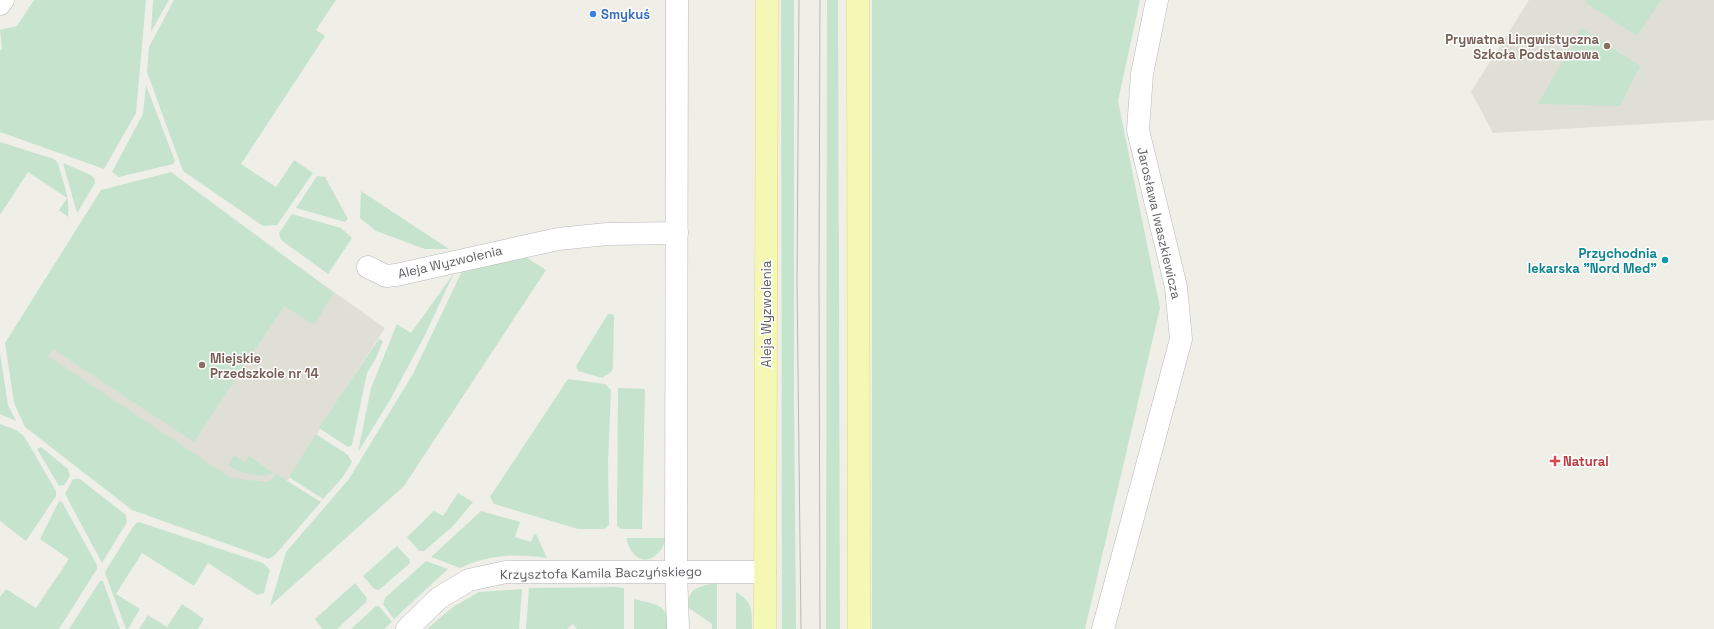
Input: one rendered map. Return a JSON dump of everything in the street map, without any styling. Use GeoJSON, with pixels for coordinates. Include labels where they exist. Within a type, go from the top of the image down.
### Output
{"type":"FeatureCollection","features":[{"type":"Feature","properties":{"kind":"main road","name":"Aleja Wyzwolenia"},"geometry":{"type":"LineString","coordinates":[[765,629],[768,0]]}},
{"type":"Feature","properties":{"kind":"main road"},"geometry":{"type":"LineString","coordinates":[[858,0],[859,629]]}},
{"type":"Feature","properties":{"kind":"street"},"geometry":{"type":"LineString","coordinates":[[0,4],[3,0]]}},
{"type":"Feature","properties":{"kind":"street"},"geometry":{"type":"LineString","coordinates":[[677,0],[676,572],[678,629]]}},
{"type":"Feature","properties":{"kind":"street","name":"Jarosława Iwaszkiewicza"},"geometry":{"type":"LineString","coordinates":[[1102,629],[1180,339],[1176,287],[1138,130],[1142,74],[1157,0]]}},
{"type":"Feature","properties":{"kind":"street","name":"Aleja Wyzwolenia"},"geometry":{"type":"LineString","coordinates":[[368,267],[386,276],[396,275],[558,238],[607,234],[677,234]]}},
{"type":"Feature","properties":{"kind":"street","name":"Krzysztofa Kamila Baczyńskiego"},"geometry":{"type":"LineString","coordinates":[[407,629],[439,598],[469,580],[506,572],[765,572]]}},
{"type":"Feature","properties":{"kind":"shaded area","name":"Prywatna Lingwistyczna Szkoła Podstawowa"},"geometry":{"type":"Polygon","coordinates":[[[1529,0],[1714,0],[1714,120],[1493,133],[1471,92],[1529,0]]]}},
{"type":"Feature","properties":{"kind":"shaded area","name":"Miejskie Przedszkole nr 14"},"geometry":{"type":"Polygon","coordinates":[[[168,175],[385,328],[252,536],[17,402],[168,175]]]}},
{"type":"Feature","properties":{"kind":"green space"},"geometry":{"type":"Polygon","coordinates":[[[34,0],[146,0],[136,113],[104,169],[0,132],[0,51],[2,48],[0,30],[17,26],[34,0]]]}},
{"type":"Feature","properties":{"kind":"green space"},"geometry":{"type":"Polygon","coordinates":[[[153,0],[169,0],[151,32],[153,0]]]}},
{"type":"Feature","properties":{"kind":"green space"},"geometry":{"type":"Polygon","coordinates":[[[174,0],[336,0],[316,30],[325,36],[241,164],[276,187],[294,160],[313,173],[277,225],[263,226],[183,171],[147,72],[149,47],[174,0]]]}},
{"type":"Feature","properties":{"kind":"green space"},"geometry":{"type":"Polygon","coordinates":[[[781,0],[794,0],[794,398],[796,629],[782,629],[781,0]]]}},
{"type":"Feature","properties":{"kind":"green space"},"geometry":{"type":"Polygon","coordinates":[[[827,0],[838,0],[840,629],[826,629],[827,0]]]}},
{"type":"Feature","properties":{"kind":"green space"},"geometry":{"type":"Polygon","coordinates":[[[872,0],[1140,0],[1118,101],[1160,308],[1085,629],[872,629],[872,0]]]}},
{"type":"Feature","properties":{"kind":"green space"},"geometry":{"type":"Polygon","coordinates":[[[1587,0],[1661,0],[1637,36],[1585,2],[1587,0]]]}},
{"type":"Feature","properties":{"kind":"green space"},"geometry":{"type":"Polygon","coordinates":[[[1581,28],[1640,66],[1620,106],[1538,104],[1581,28]]]}},
{"type":"Feature","properties":{"kind":"green space"},"geometry":{"type":"Polygon","coordinates":[[[146,85],[175,161],[173,164],[119,177],[112,172],[143,114],[146,85]]]}},
{"type":"Feature","properties":{"kind":"green space"},"geometry":{"type":"Polygon","coordinates":[[[0,142],[54,159],[58,163],[67,196],[69,210],[68,217],[59,210],[67,198],[28,172],[0,215],[0,142]]]}},
{"type":"Feature","properties":{"kind":"green space"},"geometry":{"type":"Polygon","coordinates":[[[63,163],[91,175],[94,178],[95,183],[77,213],[63,163]]]}},
{"type":"Feature","properties":{"kind":"green space","name":"Miejskie Przedszkole nr 14"},"geometry":{"type":"Polygon","coordinates":[[[171,172],[334,293],[314,325],[284,306],[194,442],[53,349],[48,356],[231,478],[266,482],[271,480],[276,474],[321,502],[275,555],[269,559],[132,510],[25,427],[14,403],[5,343],[101,190],[171,172]]]}},
{"type":"Feature","properties":{"kind":"green space"},"geometry":{"type":"Polygon","coordinates":[[[317,176],[325,177],[348,219],[345,222],[296,208],[317,176]]]}},
{"type":"Feature","properties":{"kind":"green space"},"geometry":{"type":"Polygon","coordinates":[[[361,191],[449,249],[425,249],[376,231],[360,218],[361,191]]]}},
{"type":"Feature","properties":{"kind":"green space"},"geometry":{"type":"Polygon","coordinates":[[[292,214],[341,228],[352,238],[328,274],[281,240],[279,233],[292,214]]]}},
{"type":"Feature","properties":{"kind":"green space"},"geometry":{"type":"Polygon","coordinates":[[[523,255],[546,270],[404,486],[270,606],[286,552],[349,479],[414,372],[463,269],[523,255]]]}},
{"type":"Feature","properties":{"kind":"green space"},"geometry":{"type":"Polygon","coordinates":[[[454,273],[424,337],[390,400],[358,452],[371,388],[397,324],[411,333],[454,273]]]}},
{"type":"Feature","properties":{"kind":"green space"},"geometry":{"type":"Polygon","coordinates":[[[608,314],[612,314],[614,316],[613,368],[610,373],[602,378],[578,371],[576,366],[608,314]]]}},
{"type":"Feature","properties":{"kind":"green space"},"geometry":{"type":"Polygon","coordinates":[[[379,339],[383,341],[376,358],[367,373],[352,445],[348,447],[319,428],[379,339]]]}},
{"type":"Feature","properties":{"kind":"green space"},"geometry":{"type":"Polygon","coordinates":[[[0,353],[8,405],[16,421],[0,414],[0,353]]]}},
{"type":"Feature","properties":{"kind":"green space"},"geometry":{"type":"Polygon","coordinates":[[[568,379],[605,384],[611,390],[608,462],[609,525],[604,529],[578,529],[494,504],[490,497],[568,379]]]}},
{"type":"Feature","properties":{"kind":"green space"},"geometry":{"type":"Polygon","coordinates":[[[618,388],[645,389],[642,529],[621,529],[617,526],[618,388]]]}},
{"type":"Feature","properties":{"kind":"green space"},"geometry":{"type":"Polygon","coordinates":[[[0,424],[16,430],[24,436],[56,491],[56,496],[26,541],[0,521],[0,424]]]}},
{"type":"Feature","properties":{"kind":"green space"},"geometry":{"type":"Polygon","coordinates":[[[316,434],[348,455],[352,462],[342,478],[323,499],[289,477],[316,434]]]}},
{"type":"Feature","properties":{"kind":"green space"},"geometry":{"type":"Polygon","coordinates":[[[41,447],[68,469],[70,476],[64,485],[59,486],[37,449],[41,447]]]}},
{"type":"Feature","properties":{"kind":"green space"},"geometry":{"type":"Polygon","coordinates":[[[234,455],[245,462],[249,456],[273,473],[264,476],[250,474],[232,468],[228,465],[234,455]]]}},
{"type":"Feature","properties":{"kind":"green space"},"geometry":{"type":"Polygon","coordinates":[[[73,479],[80,479],[126,515],[127,522],[102,563],[65,494],[73,479]]]}},
{"type":"Feature","properties":{"kind":"green space"},"geometry":{"type":"Polygon","coordinates":[[[458,493],[473,502],[452,527],[424,551],[419,551],[407,537],[434,511],[443,516],[458,493]]]}},
{"type":"Feature","properties":{"kind":"green space"},"geometry":{"type":"Polygon","coordinates":[[[59,501],[62,502],[97,565],[97,569],[59,629],[0,629],[0,597],[6,589],[36,608],[69,559],[40,539],[59,501]]]}},
{"type":"Feature","properties":{"kind":"green space"},"geometry":{"type":"Polygon","coordinates":[[[481,511],[520,522],[515,537],[531,542],[534,534],[536,534],[547,558],[536,556],[502,556],[480,560],[460,568],[431,557],[481,511]]]}},
{"type":"Feature","properties":{"kind":"green space"},"geometry":{"type":"Polygon","coordinates":[[[139,522],[263,563],[270,570],[264,593],[257,595],[208,563],[194,586],[142,553],[116,594],[140,609],[128,629],[126,629],[105,573],[135,524],[139,522]]]}},
{"type":"Feature","properties":{"kind":"green space"},"geometry":{"type":"Polygon","coordinates":[[[626,538],[665,538],[664,544],[658,554],[648,559],[643,559],[638,557],[632,551],[626,538]]]}},
{"type":"Feature","properties":{"kind":"green space"},"geometry":{"type":"Polygon","coordinates":[[[397,546],[409,559],[410,563],[379,590],[374,589],[363,576],[397,546]]]}},
{"type":"Feature","properties":{"kind":"green space"},"geometry":{"type":"Polygon","coordinates":[[[426,561],[448,569],[394,619],[383,604],[385,598],[426,561]]]}},
{"type":"Feature","properties":{"kind":"green space"},"geometry":{"type":"Polygon","coordinates":[[[100,581],[103,581],[120,629],[69,629],[100,581]]]}},
{"type":"Feature","properties":{"kind":"green space"},"geometry":{"type":"Polygon","coordinates":[[[355,583],[367,598],[366,602],[337,629],[322,629],[315,619],[355,583]]]}},
{"type":"Feature","properties":{"kind":"green space"},"geometry":{"type":"Polygon","coordinates":[[[717,583],[717,629],[712,629],[712,624],[689,608],[689,601],[692,592],[696,589],[705,585],[717,583]]]}},
{"type":"Feature","properties":{"kind":"green space"},"geometry":{"type":"Polygon","coordinates":[[[529,588],[624,588],[624,629],[577,629],[573,624],[567,629],[526,629],[529,588]]]}},
{"type":"Feature","properties":{"kind":"green space"},"geometry":{"type":"Polygon","coordinates":[[[522,589],[519,629],[427,629],[453,607],[479,592],[522,589]]]}},
{"type":"Feature","properties":{"kind":"green space"},"geometry":{"type":"Polygon","coordinates":[[[736,592],[749,603],[752,617],[752,629],[736,629],[736,592]]]}},
{"type":"Feature","properties":{"kind":"green space"},"geometry":{"type":"Polygon","coordinates":[[[634,599],[656,605],[664,610],[668,616],[668,629],[634,629],[634,599]]]}},
{"type":"Feature","properties":{"kind":"green space"},"geometry":{"type":"Polygon","coordinates":[[[182,604],[204,619],[198,629],[139,629],[148,615],[167,627],[182,604]]]}},
{"type":"Feature","properties":{"kind":"green space"},"geometry":{"type":"Polygon","coordinates":[[[376,606],[379,606],[392,622],[384,629],[351,629],[376,606]]]}},
{"type":"Feature","properties":{"kind":"tram line"},"geometry":{"type":"LineString","coordinates":[[799,0],[797,282],[801,629]]}},
{"type":"Feature","properties":{"kind":"tram line"},"geometry":{"type":"LineString","coordinates":[[820,0],[820,629]]}},
{"type":"Feature","properties":{"kind":"place","name":"Smykuś"},"geometry":{"type":"Point","coordinates":[593,14]}},
{"type":"Feature","properties":{"kind":"place","name":"Prywatna Lingwistyczna Szkoła Podstawowa"},"geometry":{"type":"Point","coordinates":[1607,46]}},
{"type":"Feature","properties":{"kind":"place","name":"Przychodnia lekarska \"Nord Med\""},"geometry":{"type":"Point","coordinates":[1665,260]}},
{"type":"Feature","properties":{"kind":"place","name":"Miejskie Przedszkole nr 14"},"geometry":{"type":"Point","coordinates":[202,365]}},
{"type":"Feature","properties":{"kind":"place","name":"Natural"},"geometry":{"type":"Point","coordinates":[1555,461]}}]}
